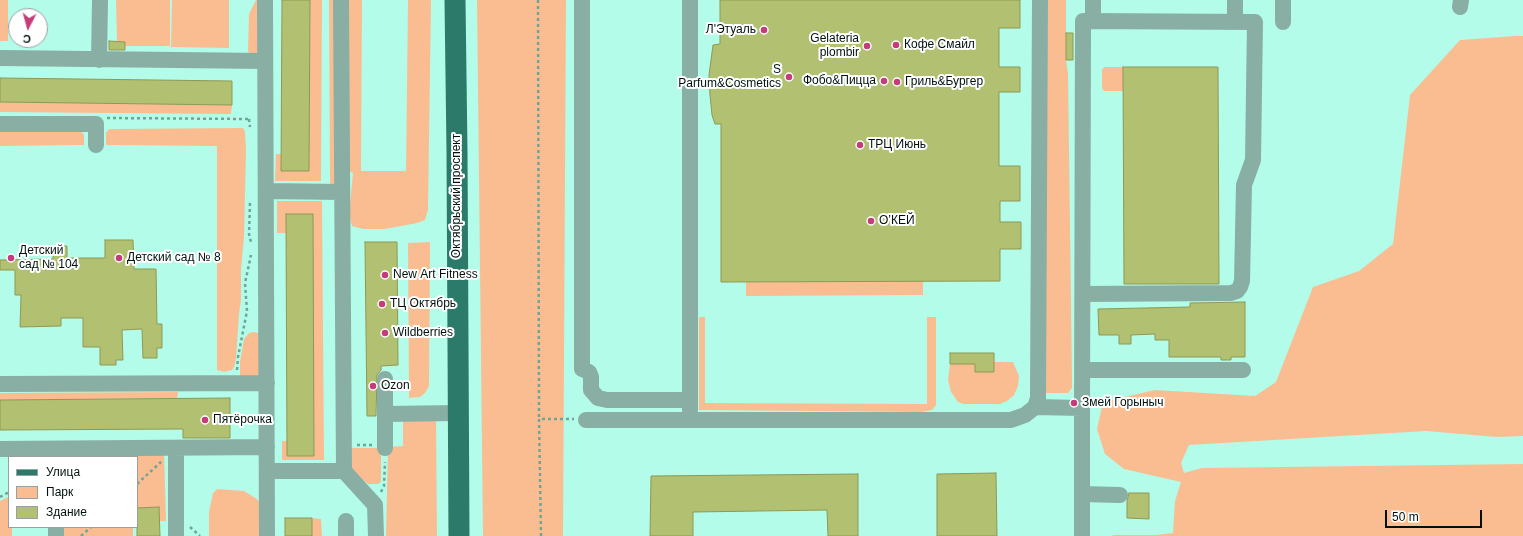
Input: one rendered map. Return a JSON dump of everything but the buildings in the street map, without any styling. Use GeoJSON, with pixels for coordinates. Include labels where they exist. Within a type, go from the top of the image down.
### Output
{"type":"FeatureCollection","features":[{"type":"Feature","properties":{"kind":"main road","name":"Октябрьский проспект"},"geometry":{"type":"LineString","coordinates":[[455,0],[459,536]]}},
{"type":"Feature","properties":{"kind":"lane"},"geometry":{"type":"LineString","coordinates":[[99,60],[100,0]]}},
{"type":"Feature","properties":{"kind":"lane"},"geometry":{"type":"LineString","coordinates":[[265,0],[267,536]]}},
{"type":"Feature","properties":{"kind":"lane"},"geometry":{"type":"LineString","coordinates":[[341,0],[341,192],[344,471],[375,505],[376,536]]}},
{"type":"Feature","properties":{"kind":"lane"},"geometry":{"type":"LineString","coordinates":[[582,0],[582,369],[589,372],[591,377],[591,390],[598,398],[607,400],[690,400]]}},
{"type":"Feature","properties":{"kind":"lane"},"geometry":{"type":"LineString","coordinates":[[690,0],[690,420]]}},
{"type":"Feature","properties":{"kind":"lane"},"geometry":{"type":"LineString","coordinates":[[586,420],[1011,420],[1025,415],[1035,407],[1038,398],[1040,0]]}},
{"type":"Feature","properties":{"kind":"lane"},"geometry":{"type":"LineString","coordinates":[[1093,0],[1093,21]]}},
{"type":"Feature","properties":{"kind":"lane"},"geometry":{"type":"LineString","coordinates":[[1235,0],[1235,22]]}},
{"type":"Feature","properties":{"kind":"lane"},"geometry":{"type":"LineString","coordinates":[[1283,0],[1283,22]]}},
{"type":"Feature","properties":{"kind":"lane"},"geometry":{"type":"LineString","coordinates":[[1082,294],[1231,294],[1240,287],[1242,281],[1244,185],[1254,160],[1254,22],[1083,21],[1082,294],[1082,536]]}},
{"type":"Feature","properties":{"kind":"lane"},"geometry":{"type":"LineString","coordinates":[[0,58],[265,61]]}},
{"type":"Feature","properties":{"kind":"lane"},"geometry":{"type":"LineString","coordinates":[[0,124],[96,124],[96,145]]}},
{"type":"Feature","properties":{"kind":"lane"},"geometry":{"type":"LineString","coordinates":[[266,191],[341,192]]}},
{"type":"Feature","properties":{"kind":"lane"},"geometry":{"type":"LineString","coordinates":[[1082,370],[1243,370]]}},
{"type":"Feature","properties":{"kind":"lane"},"geometry":{"type":"LineString","coordinates":[[0,384],[127,377],[237,383],[267,383]]}},
{"type":"Feature","properties":{"kind":"lane"},"geometry":{"type":"LineString","coordinates":[[385,379],[385,448]]}},
{"type":"Feature","properties":{"kind":"lane"},"geometry":{"type":"LineString","coordinates":[[1035,407],[1082,408]]}},
{"type":"Feature","properties":{"kind":"lane"},"geometry":{"type":"LineString","coordinates":[[385,414],[458,413]]}},
{"type":"Feature","properties":{"kind":"lane"},"geometry":{"type":"LineString","coordinates":[[0,449],[56,453],[176,448],[267,447]]}},
{"type":"Feature","properties":{"kind":"lane"},"geometry":{"type":"LineString","coordinates":[[176,448],[176,536]]}},
{"type":"Feature","properties":{"kind":"lane"},"geometry":{"type":"LineString","coordinates":[[267,471],[344,471]]}},
{"type":"Feature","properties":{"kind":"lane"},"geometry":{"type":"LineString","coordinates":[[1082,494],[1120,495]]}},
{"type":"Feature","properties":{"kind":"path"},"geometry":{"type":"LineString","coordinates":[[538,0],[539,419],[541,536]]}},
{"type":"Feature","properties":{"kind":"path"},"geometry":{"type":"LineString","coordinates":[[100,118],[265,119]]}},
{"type":"Feature","properties":{"kind":"path"},"geometry":{"type":"LineString","coordinates":[[249,119],[250,130]]}},
{"type":"Feature","properties":{"kind":"path"},"geometry":{"type":"LineString","coordinates":[[250,200],[249,234],[251,244]]}},
{"type":"Feature","properties":{"kind":"path"},"geometry":{"type":"LineString","coordinates":[[237,383],[237,365],[247,311],[245,284],[251,250]]}},
{"type":"Feature","properties":{"kind":"path"},"geometry":{"type":"LineString","coordinates":[[539,419],[586,420]]}},
{"type":"Feature","properties":{"kind":"path"},"geometry":{"type":"LineString","coordinates":[[138,483],[176,448]]}},
{"type":"Feature","properties":{"kind":"path"},"geometry":{"type":"LineString","coordinates":[[375,505],[384,486],[385,448]]}},
{"type":"Feature","properties":{"kind":"path"},"geometry":{"type":"LineString","coordinates":[[81,536],[90,528]]}},
{"type":"Feature","properties":{"kind":"green space"},"geometry":{"type":"Polygon","coordinates":[[[0,0],[8,0],[8,41],[0,41],[0,0]]]}},
{"type":"Feature","properties":{"kind":"green space"},"geometry":{"type":"Polygon","coordinates":[[[116,0],[170,0],[170,46],[125,46],[125,42],[117,42],[116,0]]]}},
{"type":"Feature","properties":{"kind":"green space"},"geometry":{"type":"Polygon","coordinates":[[[172,0],[229,0],[229,48],[171,47],[172,0]]]}},
{"type":"Feature","properties":{"kind":"green space"},"geometry":{"type":"Polygon","coordinates":[[[256,0],[262,0],[261,55],[250,55],[248,51],[249,14],[256,0]]]}},
{"type":"Feature","properties":{"kind":"green space"},"geometry":{"type":"Polygon","coordinates":[[[310,0],[322,0],[321,181],[275,181],[276,154],[281,154],[281,171],[310,0]]]}},
{"type":"Feature","properties":{"kind":"green space"},"geometry":{"type":"Polygon","coordinates":[[[329,0],[338,0],[336,184],[332,186],[330,183],[329,0]]]}},
{"type":"Feature","properties":{"kind":"green space"},"geometry":{"type":"Polygon","coordinates":[[[348,0],[362,0],[361,171],[406,171],[408,0],[431,0],[428,210],[425,220],[417,223],[385,229],[363,229],[352,226],[349,215],[353,173],[349,171],[348,0]]]}},
{"type":"Feature","properties":{"kind":"green space"},"geometry":{"type":"Polygon","coordinates":[[[477,0],[566,0],[563,536],[483,536],[477,0]]]}},
{"type":"Feature","properties":{"kind":"green space"},"geometry":{"type":"Polygon","coordinates":[[[1046,0],[1066,0],[1072,379],[1072,388],[1068,393],[1046,393],[1046,0]]]}},
{"type":"Feature","properties":{"kind":"green space"},"geometry":{"type":"Polygon","coordinates":[[[1523,36],[1523,436],[1497,437],[1426,431],[1189,445],[1181,463],[1184,473],[1202,468],[1523,464],[1523,536],[1112,536],[1173,533],[1175,501],[1181,482],[1124,469],[1105,454],[1097,429],[1103,402],[1155,390],[1255,396],[1276,382],[1313,287],[1359,271],[1393,244],[1410,95],[1460,40],[1523,36]]]}},
{"type":"Feature","properties":{"kind":"green space"},"geometry":{"type":"Polygon","coordinates":[[[1104,67],[1123,67],[1123,91],[1104,91],[1102,88],[1102,70],[1104,67]]]}},
{"type":"Feature","properties":{"kind":"green space"},"geometry":{"type":"Polygon","coordinates":[[[0,102],[232,105],[231,114],[0,112],[0,102]]]}},
{"type":"Feature","properties":{"kind":"green space"},"geometry":{"type":"Polygon","coordinates":[[[0,129],[80,129],[84,135],[84,145],[0,146],[0,129]]]}},
{"type":"Feature","properties":{"kind":"green space"},"geometry":{"type":"Polygon","coordinates":[[[110,129],[244,129],[245,133],[246,150],[241,300],[236,359],[232,370],[224,372],[217,370],[217,146],[106,145],[106,133],[110,129]]]}},
{"type":"Feature","properties":{"kind":"green space"},"geometry":{"type":"Polygon","coordinates":[[[277,201],[322,201],[324,460],[282,460],[282,441],[287,441],[286,233],[277,233],[277,201]]]}},
{"type":"Feature","properties":{"kind":"green space"},"geometry":{"type":"Polygon","coordinates":[[[430,242],[429,386],[425,393],[420,397],[409,398],[408,243],[430,242]]]}},
{"type":"Feature","properties":{"kind":"green space"},"geometry":{"type":"Polygon","coordinates":[[[923,281],[923,295],[746,296],[746,282],[923,281]]]}},
{"type":"Feature","properties":{"kind":"green space"},"geometry":{"type":"Polygon","coordinates":[[[699,317],[705,317],[705,403],[927,404],[927,317],[936,317],[936,405],[932,410],[921,412],[699,410],[699,317]]]}},
{"type":"Feature","properties":{"kind":"green space"},"geometry":{"type":"Polygon","coordinates":[[[254,332],[262,334],[261,377],[240,378],[240,362],[244,339],[249,333],[254,332]]]}},
{"type":"Feature","properties":{"kind":"green space"},"geometry":{"type":"Polygon","coordinates":[[[994,362],[1013,362],[1019,376],[1018,386],[1014,395],[1007,401],[1000,404],[963,404],[958,402],[951,392],[948,380],[950,364],[975,364],[975,372],[994,372],[994,362]]]}},
{"type":"Feature","properties":{"kind":"green space"},"geometry":{"type":"Polygon","coordinates":[[[178,392],[177,398],[0,400],[0,393],[178,392]]]}},
{"type":"Feature","properties":{"kind":"green space"},"geometry":{"type":"Polygon","coordinates":[[[436,417],[437,536],[386,536],[388,447],[403,446],[403,419],[436,417]]]}},
{"type":"Feature","properties":{"kind":"green space"},"geometry":{"type":"Polygon","coordinates":[[[381,448],[381,482],[378,484],[368,484],[350,469],[350,449],[381,448]]]}},
{"type":"Feature","properties":{"kind":"green space"},"geometry":{"type":"Polygon","coordinates":[[[164,452],[166,521],[159,521],[159,507],[138,508],[138,456],[61,456],[61,454],[164,452]]]}},
{"type":"Feature","properties":{"kind":"green space"},"geometry":{"type":"Polygon","coordinates":[[[217,489],[244,491],[257,499],[260,503],[261,536],[209,536],[209,512],[213,493],[217,489]]]}},
{"type":"Feature","properties":{"kind":"green space"},"geometry":{"type":"Polygon","coordinates":[[[8,497],[8,528],[12,528],[12,536],[0,536],[0,501],[8,497]]]}},
{"type":"Feature","properties":{"kind":"green space"},"geometry":{"type":"Polygon","coordinates":[[[312,518],[321,519],[322,536],[312,536],[312,518]]]}},
{"type":"Feature","properties":{"kind":"green space"},"geometry":{"type":"Polygon","coordinates":[[[63,528],[133,528],[133,536],[61,536],[63,528]]]}},
{"type":"Feature","properties":{"kind":"place","name":"Л'Этуаль"},"geometry":{"type":"Point","coordinates":[764,30]}},
{"type":"Feature","properties":{"kind":"place","name":"Кофе Смайл"},"geometry":{"type":"Point","coordinates":[896,45]}},
{"type":"Feature","properties":{"kind":"place","name":"Gelateria plombir"},"geometry":{"type":"Point","coordinates":[867,46]}},
{"type":"Feature","properties":{"kind":"place","name":"S Parfum&Cosmetics"},"geometry":{"type":"Point","coordinates":[789,77]}},
{"type":"Feature","properties":{"kind":"place","name":"Фобо&Пицца"},"geometry":{"type":"Point","coordinates":[884,81]}},
{"type":"Feature","properties":{"kind":"place","name":"Гриль&Бургер"},"geometry":{"type":"Point","coordinates":[897,82]}},
{"type":"Feature","properties":{"kind":"place","name":"ТРЦ Июнь"},"geometry":{"type":"Point","coordinates":[860,145]}},
{"type":"Feature","properties":{"kind":"place","name":"О’КЕЙ"},"geometry":{"type":"Point","coordinates":[871,221]}},
{"type":"Feature","properties":{"kind":"place","name":"Детский сад № 104"},"geometry":{"type":"Point","coordinates":[11,258]}},
{"type":"Feature","properties":{"kind":"place","name":"Детский сад № 8"},"geometry":{"type":"Point","coordinates":[119,258]}},
{"type":"Feature","properties":{"kind":"place","name":"New Art Fitness"},"geometry":{"type":"Point","coordinates":[385,275]}},
{"type":"Feature","properties":{"kind":"place","name":"ТЦ Октябрь"},"geometry":{"type":"Point","coordinates":[382,304]}},
{"type":"Feature","properties":{"kind":"place","name":"Wildberries"},"geometry":{"type":"Point","coordinates":[385,333]}},
{"type":"Feature","properties":{"kind":"place","name":"Ozon"},"geometry":{"type":"Point","coordinates":[373,386]}},
{"type":"Feature","properties":{"kind":"place","name":"Змей Горыныч"},"geometry":{"type":"Point","coordinates":[1074,403]}},
{"type":"Feature","properties":{"kind":"place","name":"Пятёрочка"},"geometry":{"type":"Point","coordinates":[205,420]}}]}
